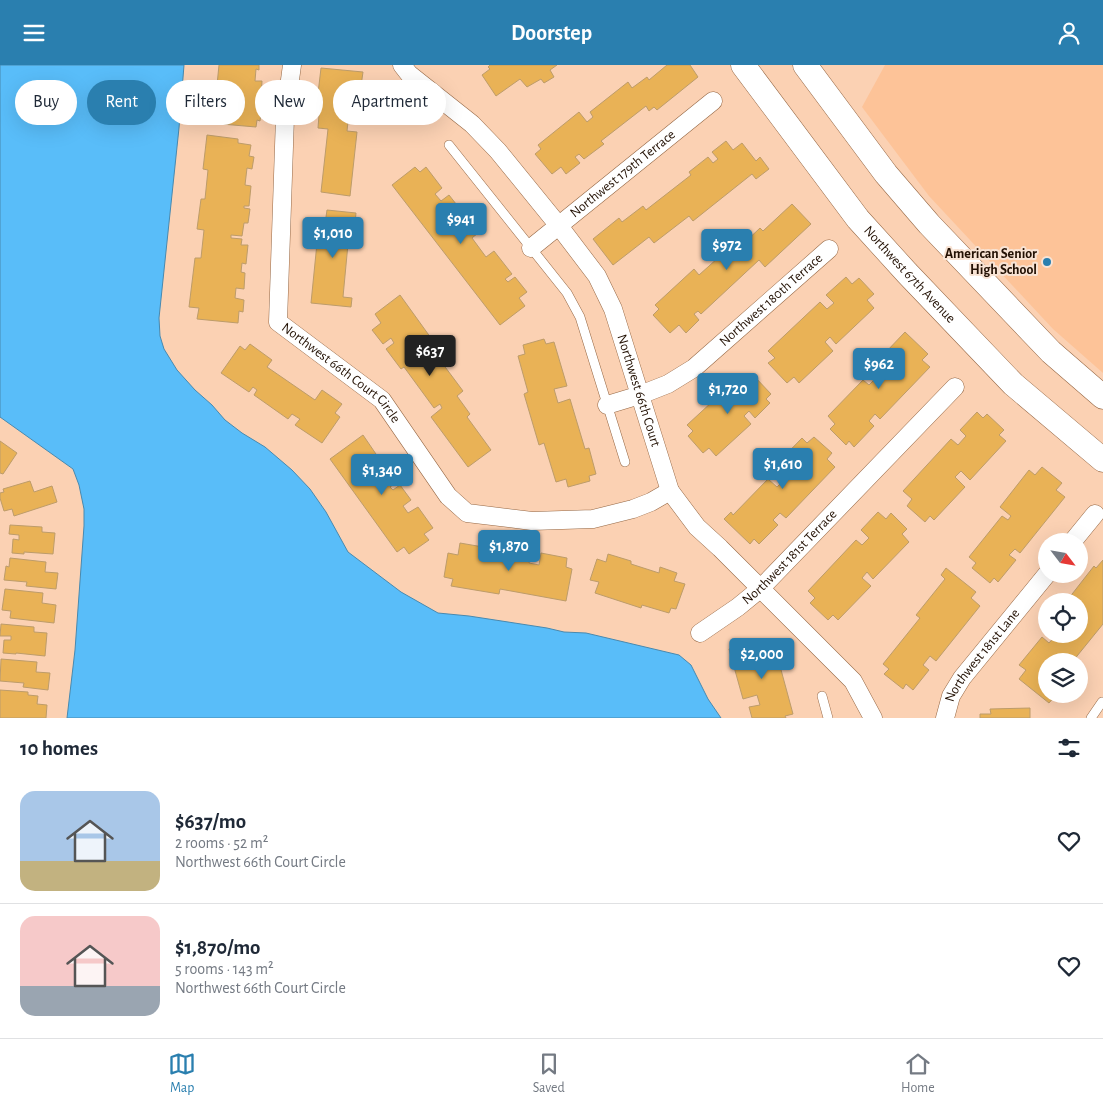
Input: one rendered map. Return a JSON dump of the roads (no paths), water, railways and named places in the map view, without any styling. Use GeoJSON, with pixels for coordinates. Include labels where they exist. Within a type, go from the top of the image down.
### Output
{"type":"FeatureCollection","features":[{"type":"Feature","properties":{"kind":"main road","name":"Northwest 67th Avenue"},"geometry":{"type":"LineString","coordinates":[[743,65],[858,219],[907,273],[1014,384],[1103,460]]}},
{"type":"Feature","properties":{"kind":"main road"},"geometry":{"type":"LineString","coordinates":[[805,65],[886,173],[929,224],[1051,352],[1103,397]]}},
{"type":"Feature","properties":{"kind":"street","name":"Northwest 66th Court Circle"},"geometry":{"type":"LineString","coordinates":[[292,65],[284,117],[278,322],[382,400],[448,496],[467,513],[532,521],[593,519],[633,509],[651,502],[670,491]]}},
{"type":"Feature","properties":{"kind":"street","name":"Northwest 66th Court"},"geometry":{"type":"LineString","coordinates":[[411,68],[472,124],[498,151],[597,276],[613,309],[670,491],[697,527],[852,681],[873,718]]}},
{"type":"Feature","properties":{"kind":"street","name":"Northwest 179th Terrace"},"geometry":{"type":"LineString","coordinates":[[531,248],[712,101]]}},
{"type":"Feature","properties":{"kind":"street","name":"Northwest 180th Terrace"},"geometry":{"type":"LineString","coordinates":[[606,405],[668,384],[694,368],[829,249]]}},
{"type":"Feature","properties":{"kind":"street","name":"Northwest 181st Terrace"},"geometry":{"type":"LineString","coordinates":[[700,633],[738,607],[760,589],[955,387]]}},
{"type":"Feature","properties":{"kind":"street"},"geometry":{"type":"LineString","coordinates":[[1080,533],[1095,514]]}},
{"type":"Feature","properties":{"kind":"street","name":"Northwest 181st Lane"},"geometry":{"type":"LineString","coordinates":[[944,718],[951,696],[962,678],[1040,583]]}},
{"type":"Feature","properties":{"kind":"lane"},"geometry":{"type":"LineString","coordinates":[[449,145],[567,293],[580,317],[625,462]]}},
{"type":"Feature","properties":{"kind":"lane"},"geometry":{"type":"LineString","coordinates":[[822,696],[828,718]]}},
{"type":"Feature","properties":{"kind":"lane"},"geometry":{"type":"LineString","coordinates":[[1091,718],[1103,703]]}},
{"type":"Feature","properties":{"kind":"water"},"geometry":{"type":"Polygon","coordinates":[[[0,65],[184,65],[183,80],[166,80],[166,125],[179,125],[159,318],[160,336],[164,349],[177,370],[225,420],[265,447],[292,470],[310,489],[326,512],[348,552],[401,592],[438,613],[469,616],[564,632],[586,633],[679,655],[691,665],[708,699],[721,718],[67,718],[75,650],[84,526],[84,509],[79,485],[73,469],[0,417],[0,65]]]}},
{"type":"Feature","properties":{"kind":"place","name":"American Senior High School"},"geometry":{"type":"Point","coordinates":[1047,262]}}]}
